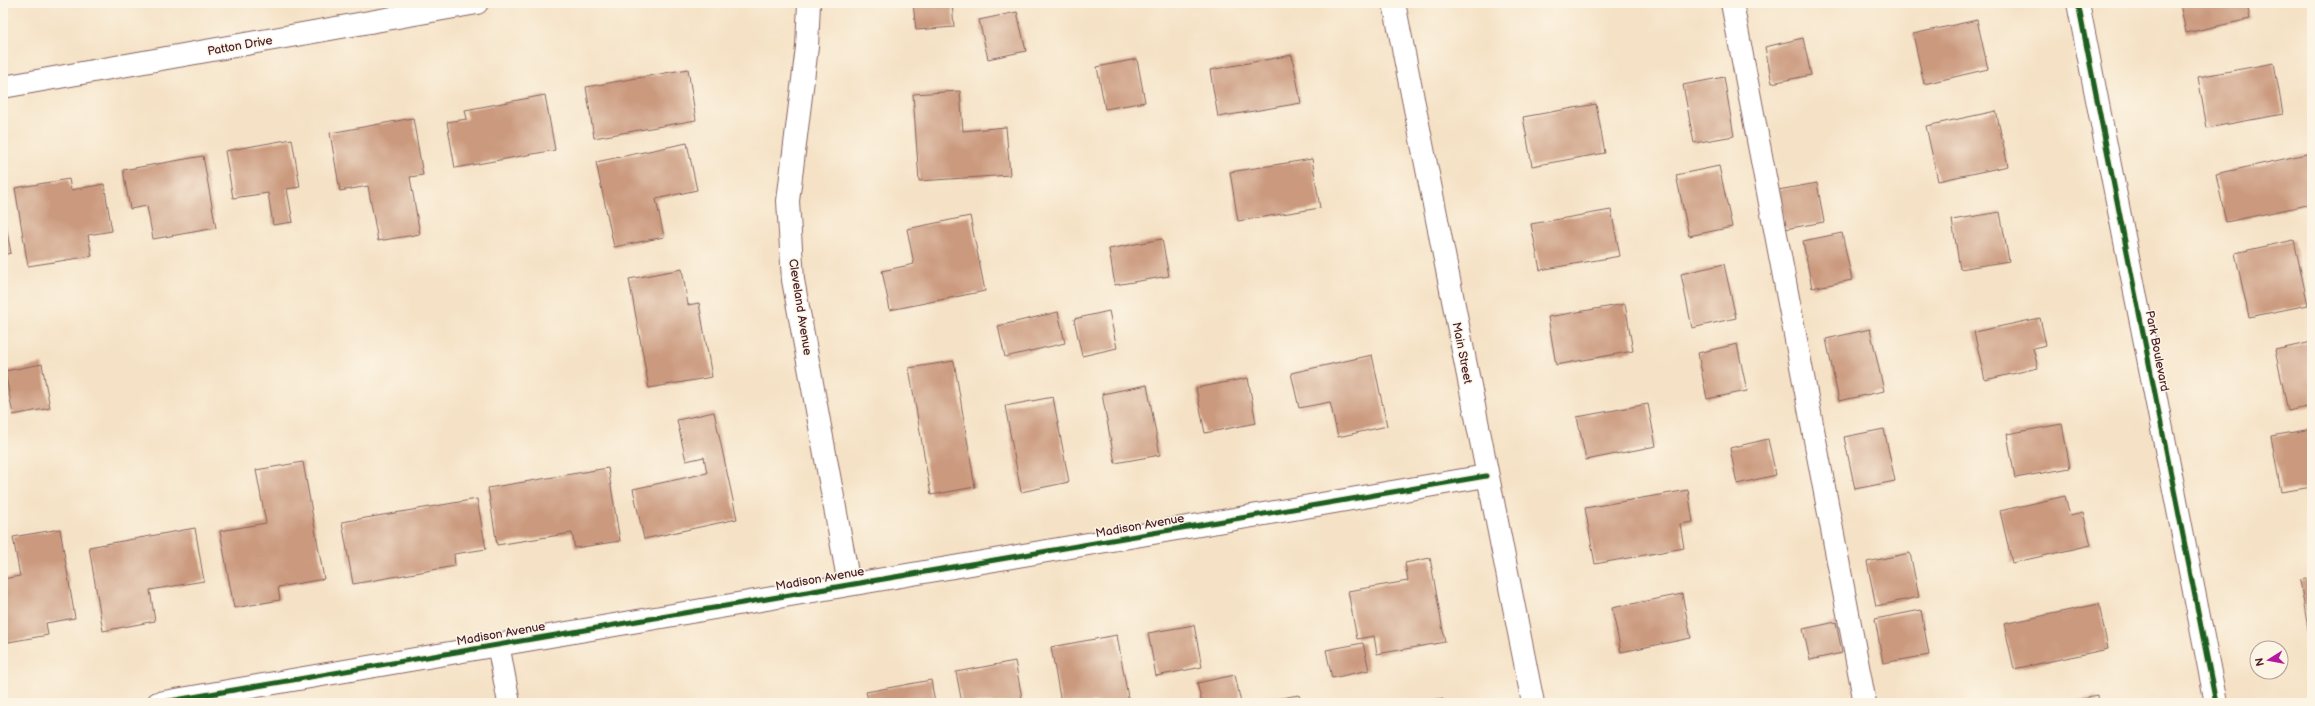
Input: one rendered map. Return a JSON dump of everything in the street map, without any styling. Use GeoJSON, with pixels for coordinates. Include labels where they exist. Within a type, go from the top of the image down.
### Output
{"type":"FeatureCollection","features":[{"type":"Feature","properties":{"kind":"street","name":"Patton Drive"},"geometry":{"type":"LineString","coordinates":[[3,87],[477,3]]}},
{"type":"Feature","properties":{"kind":"street","name":"Cleveland Avenue"},"geometry":{"type":"LineString","coordinates":[[809,3],[808,47],[788,201],[793,280],[849,584]]}},
{"type":"Feature","properties":{"kind":"street","name":"Main Street"},"geometry":{"type":"LineString","coordinates":[[1394,3],[1486,476],[1533,703]]}},
{"type":"Feature","properties":{"kind":"street"},"geometry":{"type":"LineString","coordinates":[[1732,3],[1865,703]]}},
{"type":"Feature","properties":{"kind":"street","name":"Park Boulevard"},"geometry":{"type":"LineString","coordinates":[[2078,3],[2216,703]]}},
{"type":"Feature","properties":{"kind":"street","name":"Madison Avenue"},"geometry":{"type":"LineString","coordinates":[[158,703],[849,584],[1091,545],[1486,476]]}},
{"type":"Feature","properties":{"kind":"street"},"geometry":{"type":"LineString","coordinates":[[498,644],[509,703]]}},
{"type":"Feature","properties":{"kind":"building"},"geometry":{"type":"Polygon","coordinates":[[[913,3],[952,3],[954,27],[916,30],[913,3]]]}},
{"type":"Feature","properties":{"kind":"building"},"geometry":{"type":"Polygon","coordinates":[[[2180,3],[2247,3],[2250,19],[2186,33],[2180,3]]]}},
{"type":"Feature","properties":{"kind":"building"},"geometry":{"type":"Polygon","coordinates":[[[1017,12],[1026,51],[988,59],[979,20],[1017,12]]]}},
{"type":"Feature","properties":{"kind":"building"},"geometry":{"type":"Polygon","coordinates":[[[1977,20],[1988,69],[1924,84],[1913,34],[1977,20]]]}},
{"type":"Feature","properties":{"kind":"building"},"geometry":{"type":"Polygon","coordinates":[[[1803,38],[1811,75],[1772,83],[1765,47],[1803,38]]]}},
{"type":"Feature","properties":{"kind":"building"},"geometry":{"type":"Polygon","coordinates":[[[1292,55],[1301,103],[1218,117],[1210,70],[1292,55]]]}},
{"type":"Feature","properties":{"kind":"building"},"geometry":{"type":"Polygon","coordinates":[[[1137,59],[1145,102],[1105,109],[1097,67],[1137,59]]]}},
{"type":"Feature","properties":{"kind":"building"},"geometry":{"type":"Polygon","coordinates":[[[2274,63],[2283,114],[2207,128],[2198,77],[2274,63]]]}},
{"type":"Feature","properties":{"kind":"building"},"geometry":{"type":"Polygon","coordinates":[[[688,69],[696,120],[594,138],[586,87],[688,69]]]}},
{"type":"Feature","properties":{"kind":"building"},"geometry":{"type":"Polygon","coordinates":[[[1724,77],[1734,136],[1694,143],[1683,85],[1724,77]]]}},
{"type":"Feature","properties":{"kind":"building"},"geometry":{"type":"Polygon","coordinates":[[[960,91],[963,131],[1006,127],[1010,175],[919,181],[913,94],[960,91]]]}},
{"type":"Feature","properties":{"kind":"building"},"geometry":{"type":"Polygon","coordinates":[[[545,95],[555,150],[455,168],[447,122],[467,119],[465,110],[545,95]]]}},
{"type":"Feature","properties":{"kind":"building"},"geometry":{"type":"Polygon","coordinates":[[[1596,104],[1605,153],[1532,166],[1523,117],[1596,104]]]}},
{"type":"Feature","properties":{"kind":"building"},"geometry":{"type":"Polygon","coordinates":[[[1996,111],[2008,166],[1938,181],[1926,126],[1996,111]]]}},
{"type":"Feature","properties":{"kind":"building"},"geometry":{"type":"Polygon","coordinates":[[[413,118],[423,175],[410,177],[420,234],[378,241],[368,186],[340,191],[330,133],[413,118]]]}},
{"type":"Feature","properties":{"kind":"building"},"geometry":{"type":"Polygon","coordinates":[[[292,139],[300,187],[287,189],[293,222],[273,225],[268,193],[233,198],[225,151],[292,139]]]}},
{"type":"Feature","properties":{"kind":"building"},"geometry":{"type":"Polygon","coordinates":[[[687,143],[697,190],[656,199],[664,237],[614,247],[596,162],[687,143]]]}},
{"type":"Feature","properties":{"kind":"building"},"geometry":{"type":"Polygon","coordinates":[[[2311,153],[2312,204],[2226,222],[2216,174],[2311,153]]]}},
{"type":"Feature","properties":{"kind":"building"},"geometry":{"type":"Polygon","coordinates":[[[203,156],[216,228],[153,239],[147,206],[130,209],[123,170],[203,156]]]}},
{"type":"Feature","properties":{"kind":"building"},"geometry":{"type":"Polygon","coordinates":[[[1312,159],[1320,208],[1238,221],[1230,172],[1312,159]]]}},
{"type":"Feature","properties":{"kind":"building"},"geometry":{"type":"Polygon","coordinates":[[[1719,166],[1732,227],[1689,236],[1676,175],[1719,166]]]}},
{"type":"Feature","properties":{"kind":"building"},"geometry":{"type":"Polygon","coordinates":[[[69,179],[71,190],[104,184],[112,231],[88,235],[92,256],[28,266],[15,188],[69,179]]]}},
{"type":"Feature","properties":{"kind":"building"},"geometry":{"type":"Polygon","coordinates":[[[1817,183],[1824,222],[1785,229],[1778,190],[1817,183]]]}},
{"type":"Feature","properties":{"kind":"building"},"geometry":{"type":"Polygon","coordinates":[[[1611,210],[1620,256],[1540,270],[1531,224],[1611,210]]]}},
{"type":"Feature","properties":{"kind":"building"},"geometry":{"type":"Polygon","coordinates":[[[3,211],[11,253],[3,255],[3,211]]]}},
{"type":"Feature","properties":{"kind":"building"},"geometry":{"type":"Polygon","coordinates":[[[2000,212],[2009,261],[1960,269],[1952,220],[2000,212]]]}},
{"type":"Feature","properties":{"kind":"building"},"geometry":{"type":"Polygon","coordinates":[[[970,216],[985,291],[890,310],[882,271],[914,264],[907,229],[970,216]]]}},
{"type":"Feature","properties":{"kind":"building"},"geometry":{"type":"Polygon","coordinates":[[[1842,233],[1852,280],[1812,288],[1803,241],[1842,233]]]}},
{"type":"Feature","properties":{"kind":"building"},"geometry":{"type":"Polygon","coordinates":[[[1162,239],[1169,276],[1115,285],[1109,249],[1162,239]]]}},
{"type":"Feature","properties":{"kind":"building"},"geometry":{"type":"Polygon","coordinates":[[[2294,240],[2308,305],[2249,317],[2235,253],[2294,240]]]}},
{"type":"Feature","properties":{"kind":"building"},"geometry":{"type":"Polygon","coordinates":[[[1724,264],[1736,318],[1692,328],[1681,274],[1724,264]]]}},
{"type":"Feature","properties":{"kind":"building"},"geometry":{"type":"Polygon","coordinates":[[[682,269],[688,305],[699,303],[712,377],[649,388],[629,279],[682,269]]]}},
{"type":"Feature","properties":{"kind":"building"},"geometry":{"type":"Polygon","coordinates":[[[1625,304],[1633,351],[1556,365],[1548,317],[1625,304]]]}},
{"type":"Feature","properties":{"kind":"building"},"geometry":{"type":"Polygon","coordinates":[[[1109,311],[1117,348],[1082,356],[1074,319],[1109,311]]]}},
{"type":"Feature","properties":{"kind":"building"},"geometry":{"type":"Polygon","coordinates":[[[1058,312],[1065,343],[1005,357],[998,326],[1058,312]]]}},
{"type":"Feature","properties":{"kind":"building"},"geometry":{"type":"Polygon","coordinates":[[[2040,318],[2046,345],[2033,348],[2038,368],[1985,380],[1974,332],[2040,318]]]}},
{"type":"Feature","properties":{"kind":"building"},"geometry":{"type":"Polygon","coordinates":[[[1870,329],[1884,391],[1839,401],[1826,339],[1870,329]]]}},
{"type":"Feature","properties":{"kind":"building"},"geometry":{"type":"Polygon","coordinates":[[[2312,342],[2312,406],[2288,411],[2275,350],[2312,342]]]}},
{"type":"Feature","properties":{"kind":"building"},"geometry":{"type":"Polygon","coordinates":[[[1737,344],[1747,391],[1707,399],[1698,353],[1737,344]]]}},
{"type":"Feature","properties":{"kind":"building"},"geometry":{"type":"Polygon","coordinates":[[[1372,355],[1387,426],[1338,437],[1330,402],[1299,408],[1291,373],[1372,355]]]}},
{"type":"Feature","properties":{"kind":"building"},"geometry":{"type":"Polygon","coordinates":[[[954,361],[975,487],[931,495],[909,368],[954,361]]]}},
{"type":"Feature","properties":{"kind":"building"},"geometry":{"type":"Polygon","coordinates":[[[42,364],[50,408],[13,415],[5,371],[42,364]]]}},
{"type":"Feature","properties":{"kind":"building"},"geometry":{"type":"Polygon","coordinates":[[[1248,378],[1256,423],[1205,433],[1196,388],[1248,378]]]}},
{"type":"Feature","properties":{"kind":"building"},"geometry":{"type":"Polygon","coordinates":[[[1147,385],[1160,455],[1115,463],[1102,394],[1147,385]]]}},
{"type":"Feature","properties":{"kind":"building"},"geometry":{"type":"Polygon","coordinates":[[[1053,397],[1069,482],[1021,492],[1005,406],[1053,397]]]}},
{"type":"Feature","properties":{"kind":"building"},"geometry":{"type":"Polygon","coordinates":[[[1648,404],[1656,446],[1586,460],[1577,417],[1648,404]]]}},
{"type":"Feature","properties":{"kind":"building"},"geometry":{"type":"Polygon","coordinates":[[[714,412],[737,519],[644,539],[633,489],[707,473],[704,457],[686,461],[677,420],[714,412]]]}},
{"type":"Feature","properties":{"kind":"building"},"geometry":{"type":"Polygon","coordinates":[[[2062,424],[2070,468],[2015,478],[2007,434],[2062,424]]]}},
{"type":"Feature","properties":{"kind":"building"},"geometry":{"type":"Polygon","coordinates":[[[1884,429],[1895,481],[1855,489],[1844,437],[1884,429]]]}},
{"type":"Feature","properties":{"kind":"building"},"geometry":{"type":"Polygon","coordinates":[[[2312,429],[2312,487],[2281,492],[2271,436],[2312,429]]]}},
{"type":"Feature","properties":{"kind":"building"},"geometry":{"type":"Polygon","coordinates":[[[1768,439],[1776,475],[1737,484],[1730,448],[1768,439]]]}},
{"type":"Feature","properties":{"kind":"building"},"geometry":{"type":"Polygon","coordinates":[[[303,462],[324,579],[278,587],[280,600],[234,608],[220,531],[266,523],[256,470],[303,462]]]}},
{"type":"Feature","properties":{"kind":"building"},"geometry":{"type":"Polygon","coordinates":[[[608,468],[620,541],[575,548],[572,533],[497,545],[488,488],[608,468]]]}},
{"type":"Feature","properties":{"kind":"building"},"geometry":{"type":"Polygon","coordinates":[[[1688,490],[1693,522],[1680,524],[1684,548],[1595,564],[1585,508],[1688,490]]]}},
{"type":"Feature","properties":{"kind":"building"},"geometry":{"type":"Polygon","coordinates":[[[2065,496],[2070,516],[2083,513],[2091,545],[2012,563],[2000,511],[2065,496]]]}},
{"type":"Feature","properties":{"kind":"building"},"geometry":{"type":"Polygon","coordinates":[[[477,499],[486,549],[454,554],[455,566],[353,584],[342,522],[477,499]]]}},
{"type":"Feature","properties":{"kind":"building"},"geometry":{"type":"Polygon","coordinates":[[[195,528],[204,581],[150,590],[155,621],[103,631],[89,547],[195,528]]]}},
{"type":"Feature","properties":{"kind":"building"},"geometry":{"type":"Polygon","coordinates":[[[60,529],[75,618],[46,623],[48,635],[3,643],[3,579],[20,576],[13,537],[60,529]]]}},
{"type":"Feature","properties":{"kind":"building"},"geometry":{"type":"Polygon","coordinates":[[[1910,553],[1919,597],[1876,606],[1867,562],[1910,553]]]}},
{"type":"Feature","properties":{"kind":"building"},"geometry":{"type":"Polygon","coordinates":[[[1430,558],[1445,642],[1377,654],[1374,636],[1357,639],[1348,591],[1408,581],[1405,563],[1430,558]]]}},
{"type":"Feature","properties":{"kind":"building"},"geometry":{"type":"Polygon","coordinates":[[[2312,578],[2312,648],[2311,648],[2300,580],[2312,578]]]}},
{"type":"Feature","properties":{"kind":"building"},"geometry":{"type":"Polygon","coordinates":[[[1682,594],[1691,638],[1621,652],[1612,608],[1682,594]]]}},
{"type":"Feature","properties":{"kind":"building"},"geometry":{"type":"Polygon","coordinates":[[[2099,604],[2108,649],[2014,669],[2004,624],[2099,604]]]}},
{"type":"Feature","properties":{"kind":"building"},"geometry":{"type":"Polygon","coordinates":[[[1921,610],[1929,655],[1883,663],[1875,619],[1921,610]]]}},
{"type":"Feature","properties":{"kind":"building"},"geometry":{"type":"Polygon","coordinates":[[[1836,622],[1842,653],[1810,660],[1803,629],[1836,622]]]}},
{"type":"Feature","properties":{"kind":"building"},"geometry":{"type":"Polygon","coordinates":[[[1194,625],[1202,667],[1156,676],[1148,633],[1194,625]]]}},
{"type":"Feature","properties":{"kind":"building"},"geometry":{"type":"Polygon","coordinates":[[[1117,635],[1129,703],[1061,703],[1051,647],[1117,635]]]}},
{"type":"Feature","properties":{"kind":"building"},"geometry":{"type":"Polygon","coordinates":[[[1363,643],[1369,670],[1332,678],[1326,650],[1363,643]]]}},
{"type":"Feature","properties":{"kind":"building"},"geometry":{"type":"Polygon","coordinates":[[[1015,661],[1023,703],[962,703],[956,672],[1015,661]]]}},
{"type":"Feature","properties":{"kind":"building"},"geometry":{"type":"Polygon","coordinates":[[[1235,675],[1241,703],[1202,703],[1197,683],[1235,675]]]}},
{"type":"Feature","properties":{"kind":"building"},"geometry":{"type":"Polygon","coordinates":[[[931,680],[935,703],[869,703],[866,692],[931,680]]]}},
{"type":"Feature","properties":{"kind":"building"},"geometry":{"type":"Polygon","coordinates":[[[1299,695],[1301,703],[1257,703],[1257,702],[1299,695]]]}},
{"type":"Feature","properties":{"kind":"building"},"geometry":{"type":"Polygon","coordinates":[[[2097,696],[2098,703],[2068,703],[2068,702],[2097,696]]]}},
{"type":"Feature","properties":{"kind":"building"},"geometry":{"type":"Polygon","coordinates":[[[1443,699],[1444,703],[1429,703],[1429,702],[1443,699]]]}},
{"type":"Feature","properties":{"kind":"cycle path"},"geometry":{"type":"LineString","coordinates":[[2078,3],[2216,703]]}},
{"type":"Feature","properties":{"kind":"cycle path"},"geometry":{"type":"LineString","coordinates":[[158,703],[1486,476]]}}]}
